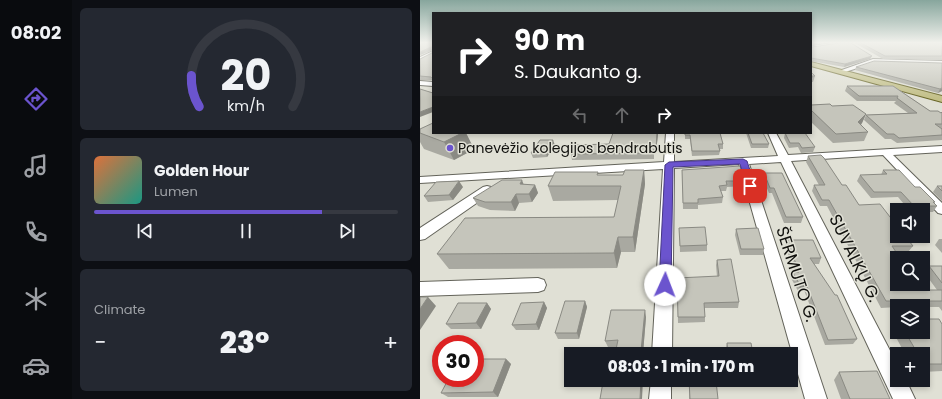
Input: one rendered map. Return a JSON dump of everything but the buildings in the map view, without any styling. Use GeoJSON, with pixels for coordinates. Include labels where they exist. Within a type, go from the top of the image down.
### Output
{"type":"FeatureCollection","features":[{"type":"Feature","properties":{"kind":"main road"},"geometry":{"type":"LineString","coordinates":[[812,64],[842,71],[942,99]]}},
{"type":"Feature","properties":{"kind":"street"},"geometry":{"type":"LineString","coordinates":[[842,71],[874,62]]}},
{"type":"Feature","properties":{"kind":"street"},"geometry":{"type":"LineString","coordinates":[[900,62],[942,63]]}},
{"type":"Feature","properties":{"kind":"street"},"geometry":{"type":"LineString","coordinates":[[420,83],[432,84]]}},
{"type":"Feature","properties":{"kind":"street"},"geometry":{"type":"LineString","coordinates":[[662,347],[670,134]]}},
{"type":"Feature","properties":{"kind":"street","name":"SUVALKŲ G."},"geometry":{"type":"LineString","coordinates":[[772,134],[904,399]]}},
{"type":"Feature","properties":{"kind":"street"},"geometry":{"type":"LineString","coordinates":[[420,180],[942,149]]}},
{"type":"Feature","properties":{"kind":"street"},"geometry":{"type":"LineString","coordinates":[[886,153],[942,210]]}},
{"type":"Feature","properties":{"kind":"street","name":"ŠERMUTO G."},"geometry":{"type":"LineString","coordinates":[[743,161],[816,399]]}},
{"type":"Feature","properties":{"kind":"street"},"geometry":{"type":"LineString","coordinates":[[420,235],[511,175]]}},
{"type":"Feature","properties":{"kind":"street"},"geometry":{"type":"LineString","coordinates":[[420,289],[538,284]]}},
{"type":"Feature","properties":{"kind":"street"},"geometry":{"type":"LineString","coordinates":[[660,399],[661,387]]}},
{"type":"Feature","properties":{"kind":"place","name":"Panevėžio kolegijos bendrabutis"},"geometry":{"type":"Point","coordinates":[450,148]}},
{"type":"Feature","properties":{"kind":"route"},"geometry":{"type":"LineString","coordinates":[[665,285],[669,165],[743,161],[750,186]]}}]}
